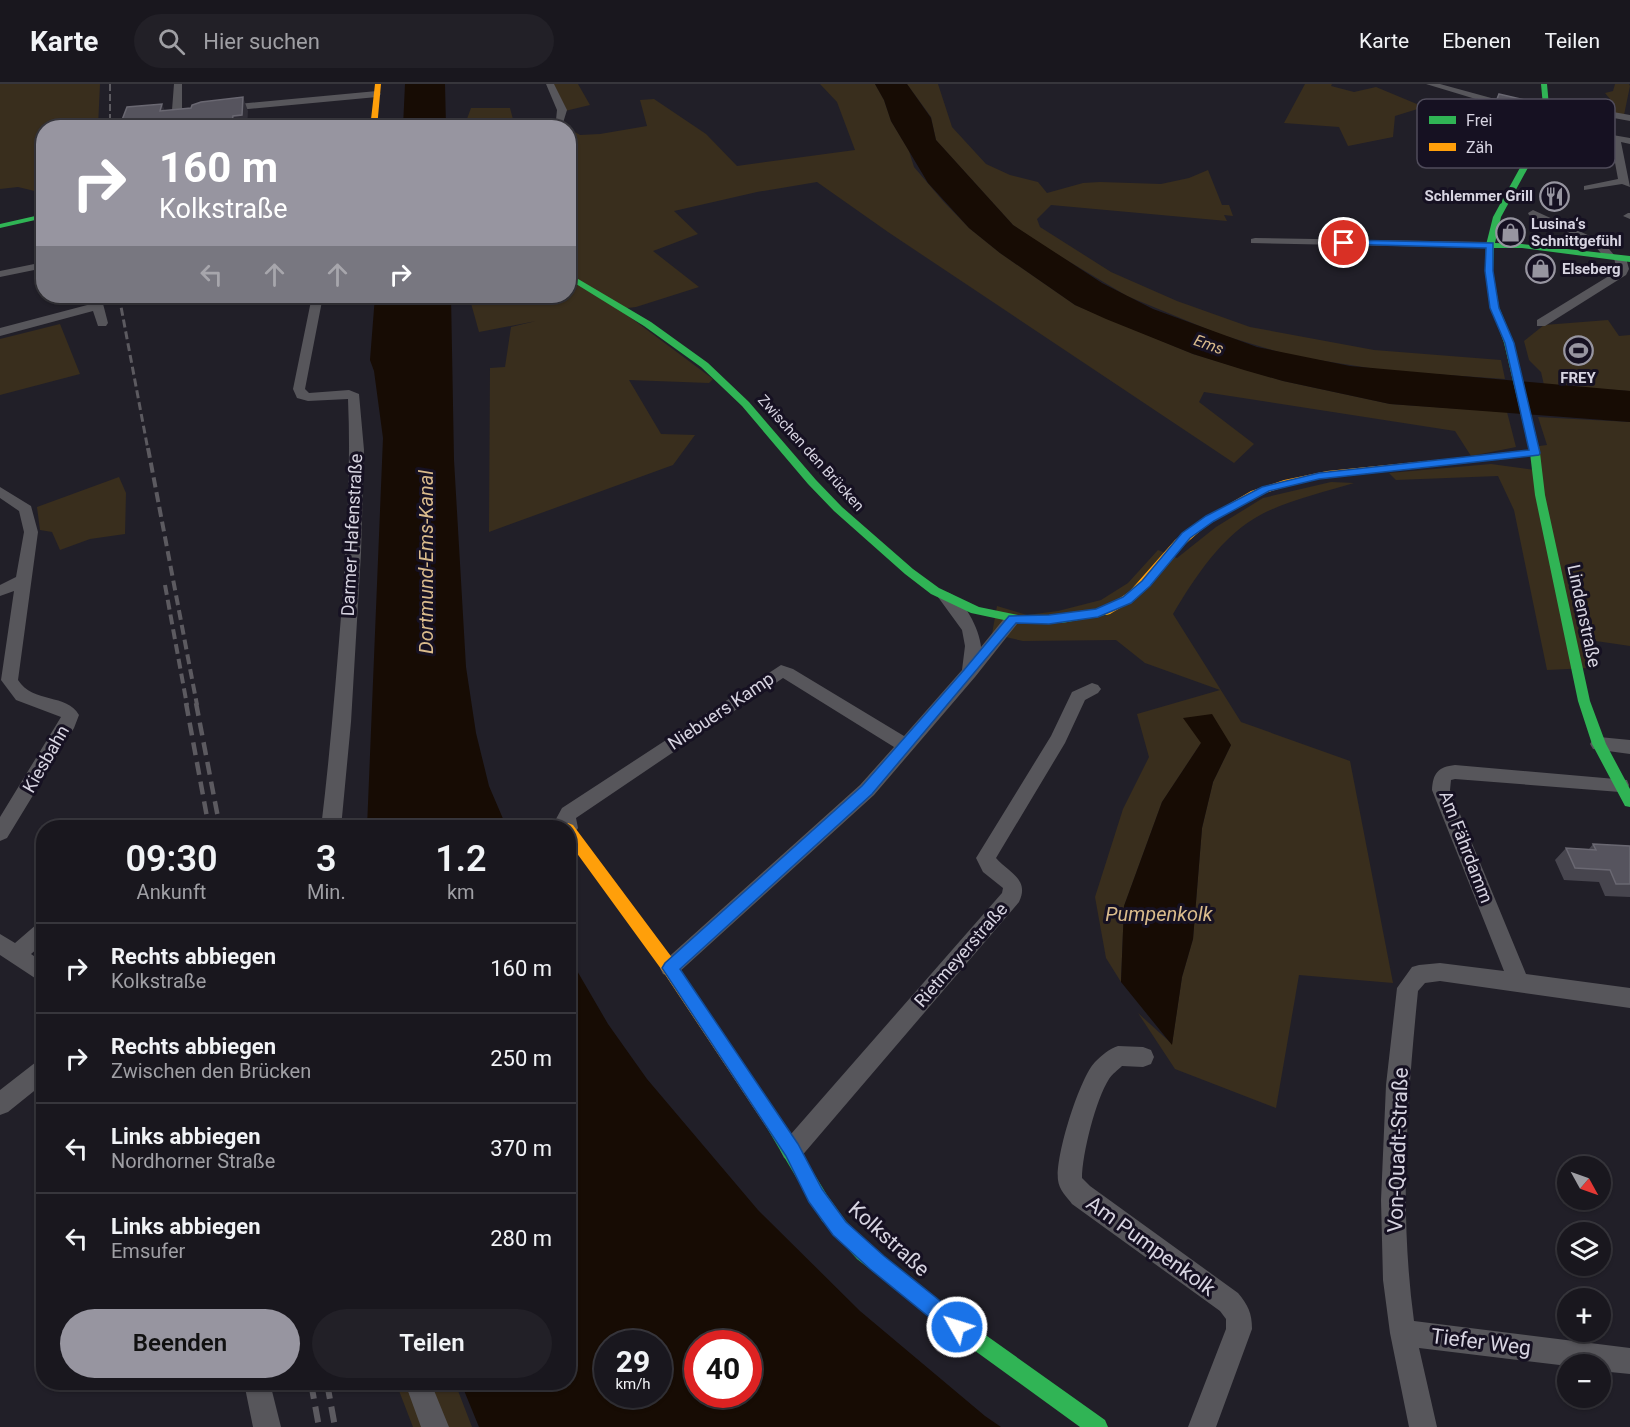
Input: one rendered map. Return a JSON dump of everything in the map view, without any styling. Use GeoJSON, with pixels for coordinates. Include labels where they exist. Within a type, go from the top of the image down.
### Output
{"type":"FeatureCollection","features":[{"type":"Feature","properties":{"kind":"street"},"geometry":{"type":"LineString","coordinates":[[178,84],[177,110],[185,112],[317,100],[378,89],[374,120]]}},
{"type":"Feature","properties":{"kind":"street"},"geometry":{"type":"LineString","coordinates":[[317,100],[320,84]]}},
{"type":"Feature","properties":{"kind":"street"},"geometry":{"type":"LineString","coordinates":[[550,84],[562,110],[560,120]]}},
{"type":"Feature","properties":{"kind":"street"},"geometry":{"type":"LineString","coordinates":[[1430,84],[1483,99]]}},
{"type":"Feature","properties":{"kind":"street"},"geometry":{"type":"LineString","coordinates":[[1544,84],[1544,99]]}},
{"type":"Feature","properties":{"kind":"street"},"geometry":{"type":"LineString","coordinates":[[1615,117],[1630,118]]}},
{"type":"Feature","properties":{"kind":"street"},"geometry":{"type":"LineString","coordinates":[[1588,188],[1626,182],[1615,137],[1630,141]]}},
{"type":"Feature","properties":{"kind":"street","name":"Lindenstraße"},"geometry":{"type":"LineString","coordinates":[[1524,168],[1497,217],[1490,245],[1489,271],[1495,308],[1514,361],[1535,453],[1540,495],[1584,701],[1599,744],[1630,802]]}},
{"type":"Feature","properties":{"kind":"street"},"geometry":{"type":"LineString","coordinates":[[1533,213],[1599,244],[1620,258],[1626,274],[1541,323]]}},
{"type":"Feature","properties":{"kind":"street"},"geometry":{"type":"LineString","coordinates":[[0,226],[36,218]]}},
{"type":"Feature","properties":{"kind":"street"},"geometry":{"type":"LineString","coordinates":[[1255,241],[1522,246],[1620,258]]}},
{"type":"Feature","properties":{"kind":"street"},"geometry":{"type":"LineString","coordinates":[[0,274],[36,267]]}},
{"type":"Feature","properties":{"kind":"street","name":"Zwischen den Brücken"},"geometry":{"type":"LineString","coordinates":[[576,280],[644,320],[739,397],[825,496],[851,522],[934,591],[969,608],[1013,619],[1049,620],[1098,613],[1127,600],[1146,583],[1186,535],[1210,518],[1266,489],[1319,476],[1535,453]]}},
{"type":"Feature","properties":{"kind":"street"},"geometry":{"type":"LineString","coordinates":[[0,332],[90,303]]}},
{"type":"Feature","properties":{"kind":"street"},"geometry":{"type":"LineString","coordinates":[[97,303],[102,323]]}},
{"type":"Feature","properties":{"kind":"street","name":"Darmer Hafenstraße"},"geometry":{"type":"LineString","coordinates":[[316,303],[299,390],[302,395],[308,397],[349,394],[354,397],[357,450],[342,722],[332,820]]}},
{"type":"Feature","properties":{"kind":"street"},"geometry":{"type":"LineString","coordinates":[[0,591],[22,581],[30,532],[26,509],[2,494]]}},
{"type":"Feature","properties":{"kind":"street","name":"Kiesbahn"},"geometry":{"type":"LineString","coordinates":[[0,833],[52,751],[70,715],[64,710],[21,697],[9,680],[22,581]]}},
{"type":"Feature","properties":{"kind":"street"},"geometry":{"type":"LineString","coordinates":[[946,597],[971,628],[975,645],[969,673]]}},
{"type":"Feature","properties":{"kind":"street"},"geometry":{"type":"LineString","coordinates":[[670,968],[867,790],[1013,619]]}},
{"type":"Feature","properties":{"kind":"street","name":"Niebuers Kamp"},"geometry":{"type":"LineString","coordinates":[[572,820],[781,671],[788,673],[906,746]]}},
{"type":"Feature","properties":{"kind":"street","name":"Rietmeyerstraße"},"geometry":{"type":"LineString","coordinates":[[792,1150],[1012,896],[1013,885],[990,866],[986,858],[1059,738],[1078,696],[1092,689]]}},
{"type":"Feature","properties":{"kind":"street"},"geometry":{"type":"LineString","coordinates":[[1599,744],[1630,747]]}},
{"type":"Feature","properties":{"kind":"street","name":"Am Fährdamm"},"geometry":{"type":"LineString","coordinates":[[1519,984],[1441,790],[1442,777],[1447,773],[1455,772],[1620,785]]}},
{"type":"Feature","properties":{"kind":"street","name":"Kolkstraße"},"geometry":{"type":"LineString","coordinates":[[576,834],[670,968],[792,1150],[816,1195],[839,1228],[877,1263],[973,1340],[1098,1427]]}},
{"type":"Feature","properties":{"kind":"street"},"geometry":{"type":"LineString","coordinates":[[36,934],[8,948],[36,969]]}},
{"type":"Feature","properties":{"kind":"street","name":"Von-Quadt-Straße"},"geometry":{"type":"LineString","coordinates":[[1423,1427],[1403,1333],[1396,1280],[1394,1200],[1397,1085],[1408,988],[1419,974],[1440,972],[1630,998]]}},
{"type":"Feature","properties":{"kind":"street","name":"Am Pumpenkolk"},"geometry":{"type":"LineString","coordinates":[[1143,1057],[1118,1056],[1102,1070],[1090,1091],[1070,1164],[1070,1182],[1081,1195],[1229,1302],[1239,1315],[1239,1329],[1202,1427]]}},
{"type":"Feature","properties":{"kind":"street"},"geometry":{"type":"LineString","coordinates":[[0,1104],[36,1075]]}},
{"type":"Feature","properties":{"kind":"street","name":"Tiefer Weg"},"geometry":{"type":"LineString","coordinates":[[1403,1333],[1630,1361]]}},
{"type":"Feature","properties":{"kind":"street"},"geometry":{"type":"LineString","coordinates":[[259,1390],[267,1427]]}},
{"type":"Feature","properties":{"kind":"street"},"geometry":{"type":"LineString","coordinates":[[421,1390],[435,1427]]}},
{"type":"Feature","properties":{"kind":"shaded area"},"geometry":{"type":"Polygon","coordinates":[[[0,84],[100,84],[98,120],[36,120],[36,191],[18,187],[0,189],[0,84]]]}},
{"type":"Feature","properties":{"kind":"shaded area"},"geometry":{"type":"Polygon","coordinates":[[[551,84],[578,84],[590,105],[565,111],[551,84]]]}},
{"type":"Feature","properties":{"kind":"shaded area"},"geometry":{"type":"Polygon","coordinates":[[[820,84],[875,84],[884,100],[891,121],[909,151],[914,167],[943,201],[969,228],[1000,253],[1075,305],[1193,354],[1283,381],[1390,404],[1507,412],[1516,447],[1471,456],[1455,431],[1204,392],[1199,402],[1254,444],[1234,463],[817,182],[757,192],[674,211],[698,234],[653,251],[699,287],[636,307],[619,309],[713,379],[709,383],[629,380],[661,434],[695,435],[673,465],[489,532],[490,368],[505,367],[511,327],[536,321],[479,332],[471,303],[576,303],[576,133],[580,135],[600,134],[647,126],[640,100],[654,99],[706,134],[737,166],[855,150],[837,102],[820,84]]]}},
{"type":"Feature","properties":{"kind":"shaded area"},"geometry":{"type":"Polygon","coordinates":[[[907,84],[938,84],[952,127],[986,164],[1010,175],[1038,182],[1047,193],[1083,183],[1161,184],[1189,178],[1208,170],[1222,205],[1229,205],[1233,216],[1224,215],[1227,221],[1051,205],[1037,219],[1040,227],[1111,272],[1177,301],[1250,327],[1374,350],[1501,360],[1505,379],[1389,371],[1292,356],[1219,334],[1127,296],[1043,246],[1013,225],[936,140],[931,117],[907,84]]]}},
{"type":"Feature","properties":{"kind":"shaded area"},"geometry":{"type":"Polygon","coordinates":[[[1305,84],[1332,84],[1331,86],[1354,92],[1376,87],[1417,104],[1417,109],[1395,116],[1393,137],[1348,146],[1339,127],[1284,123],[1305,84]]]}},
{"type":"Feature","properties":{"kind":"shaded area"},"geometry":{"type":"Polygon","coordinates":[[[1615,84],[1629,84],[1630,86],[1624,115],[1615,113],[1615,99],[1610,99],[1605,93],[1613,91],[1615,84]]]}},
{"type":"Feature","properties":{"kind":"shaded area"},"geometry":{"type":"Polygon","coordinates":[[[471,108],[510,108],[513,120],[467,120],[471,108]]]}},
{"type":"Feature","properties":{"kind":"shaded area","name":"FREY"},"geometry":{"type":"Polygon","coordinates":[[[1608,320],[1619,336],[1630,335],[1630,391],[1544,385],[1541,372],[1529,360],[1524,341],[1544,325],[1608,320]]]}},
{"type":"Feature","properties":{"kind":"shaded area"},"geometry":{"type":"Polygon","coordinates":[[[60,324],[80,374],[0,395],[0,339],[60,324]]]}},
{"type":"Feature","properties":{"kind":"shaded area"},"geometry":{"type":"Polygon","coordinates":[[[1538,417],[1630,422],[1630,646],[1589,640],[1589,668],[1547,670],[1514,510],[1498,476],[1396,480],[1389,473],[1491,464],[1535,470],[1531,447],[1547,445],[1538,417]]]}},
{"type":"Feature","properties":{"kind":"shaded area"},"geometry":{"type":"Polygon","coordinates":[[[119,477],[126,493],[125,534],[90,539],[60,550],[52,532],[40,530],[37,507],[119,477]]]}},
{"type":"Feature","properties":{"kind":"shaded area"},"geometry":{"type":"Polygon","coordinates":[[[1331,482],[1354,483],[1262,514],[1234,533],[1211,558],[1173,614],[1241,722],[1350,761],[1393,983],[1299,975],[1276,1108],[1175,1069],[1138,1013],[1172,1044],[1182,977],[1193,939],[1202,828],[1213,782],[1231,745],[1201,743],[1162,802],[1124,906],[1121,982],[1106,958],[1095,897],[1123,809],[1149,757],[1137,714],[1220,690],[1145,663],[1116,640],[1023,641],[992,634],[997,606],[1027,615],[1058,611],[1101,600],[1128,583],[1158,550],[1177,558],[1216,527],[1263,498],[1331,482]]]}},
{"type":"Feature","properties":{"kind":"shaded area"},"geometry":{"type":"Polygon","coordinates":[[[399,1390],[458,1390],[472,1427],[413,1427],[399,1390]]]}},
{"type":"Feature","properties":{"kind":"water"},"geometry":{"type":"Polygon","coordinates":[[[405,84],[445,84],[446,120],[403,120],[405,84]]]}},
{"type":"Feature","properties":{"kind":"water","name":"Ems"},"geometry":{"type":"Polygon","coordinates":[[[875,84],[907,84],[931,118],[936,140],[1013,225],[1102,283],[1153,309],[1257,347],[1350,366],[1630,391],[1630,422],[1390,404],[1283,381],[1244,370],[1193,354],[1106,319],[1075,305],[1000,253],[969,228],[928,183],[891,121],[884,100],[875,84]]]}},
{"type":"Feature","properties":{"kind":"water","name":"Dortmund-Ems-Kanal"},"geometry":{"type":"Polygon","coordinates":[[[374,303],[451,303],[454,460],[466,667],[476,733],[489,786],[504,820],[367,820],[383,438],[374,371],[370,360],[374,303]]]}},
{"type":"Feature","properties":{"kind":"water","name":"Pumpenkolk"},"geometry":{"type":"Polygon","coordinates":[[[1212,714],[1231,745],[1213,782],[1202,828],[1193,939],[1182,977],[1172,1045],[1121,982],[1124,906],[1162,802],[1201,743],[1183,718],[1212,714]]]}},
{"type":"Feature","properties":{"kind":"water"},"geometry":{"type":"Polygon","coordinates":[[[576,969],[608,1024],[647,1079],[758,1210],[860,1311],[1001,1427],[479,1427],[464,1390],[576,1390],[576,969]]]}},
{"type":"Feature","properties":{"kind":"building"},"geometry":{"type":"Polygon","coordinates":[[[1499,94],[1520,99],[1497,99],[1499,94]]]}},
{"type":"Feature","properties":{"kind":"building"},"geometry":{"type":"Polygon","coordinates":[[[243,97],[242,115],[233,116],[232,120],[122,120],[127,107],[162,104],[160,111],[191,108],[192,105],[243,97]]]}},
{"type":"Feature","properties":{"kind":"building"},"geometry":{"type":"Polygon","coordinates":[[[1593,844],[1630,846],[1630,884],[1616,884],[1610,870],[1575,868],[1566,848],[1596,850],[1593,844]]]}},
{"type":"Feature","properties":{"kind":"railway"},"geometry":{"type":"LineString","coordinates":[[110,84],[110,120]]}},
{"type":"Feature","properties":{"kind":"railway"},"geometry":{"type":"LineString","coordinates":[[120,303],[148,450]]}},
{"type":"Feature","properties":{"kind":"railway"},"geometry":{"type":"LineString","coordinates":[[148,448],[197,705]]}},
{"type":"Feature","properties":{"kind":"railway"},"geometry":{"type":"LineString","coordinates":[[165,585],[187,705]]}},
{"type":"Feature","properties":{"kind":"railway"},"geometry":{"type":"LineString","coordinates":[[186,703],[208,820]]}},
{"type":"Feature","properties":{"kind":"railway"},"geometry":{"type":"LineString","coordinates":[[196,703],[218,820]]}},
{"type":"Feature","properties":{"kind":"railway"},"geometry":{"type":"LineString","coordinates":[[312,1390],[319,1427]]}},
{"type":"Feature","properties":{"kind":"railway"},"geometry":{"type":"LineString","coordinates":[[328,1390],[335,1427]]}},
{"type":"Feature","properties":{"kind":"traffic: fast"},"geometry":{"type":"LineString","coordinates":[[1544,84],[1545,99]]}},
{"type":"Feature","properties":{"kind":"traffic: fast"},"geometry":{"type":"LineString","coordinates":[[1524,168],[1497,217],[1490,245],[1489,271],[1495,307],[1509,343],[1535,453],[1540,495],[1584,701],[1599,744],[1630,802]]}},
{"type":"Feature","properties":{"kind":"traffic: fast"},"geometry":{"type":"LineString","coordinates":[[0,226],[36,218]]}},
{"type":"Feature","properties":{"kind":"traffic: fast"},"geometry":{"type":"LineString","coordinates":[[1490,245],[1522,246],[1630,259]]}},
{"type":"Feature","properties":{"kind":"traffic: fast"},"geometry":{"type":"LineString","coordinates":[[576,280],[686,350],[722,380],[838,509],[909,572],[935,591],[975,610],[1018,619],[1062,619],[1106,611]]}},
{"type":"Feature","properties":{"kind":"traffic: fast"},"geometry":{"type":"LineString","coordinates":[[773,1122],[820,1202],[854,1244],[956,1325],[1098,1427]]}},
{"type":"Feature","properties":{"kind":"traffic: slow"},"geometry":{"type":"LineString","coordinates":[[374,120],[378,84]]}},
{"type":"Feature","properties":{"kind":"traffic: slow"},"geometry":{"type":"LineString","coordinates":[[1106,611],[1133,595],[1179,543],[1202,524],[1255,493],[1288,482],[1327,474],[1535,453]]}},
{"type":"Feature","properties":{"kind":"traffic: slow"},"geometry":{"type":"LineString","coordinates":[[576,840],[670,968],[773,1122]]}},
{"type":"Feature","properties":{"kind":"place","name":"Schlemmer Grill"},"geometry":{"type":"Point","coordinates":[1554,196]}},
{"type":"Feature","properties":{"kind":"place","name":"Lusina‘s Schnittgefühl"},"geometry":{"type":"Point","coordinates":[1510,233]}},
{"type":"Feature","properties":{"kind":"place","name":"Elseberg"},"geometry":{"type":"Point","coordinates":[1541,269]}},
{"type":"Feature","properties":{"kind":"place","name":"FREY"},"geometry":{"type":"Point","coordinates":[1578,351]}},
{"type":"Feature","properties":{"kind":"route"},"geometry":{"type":"LineString","coordinates":[[957,1327],[877,1263],[839,1228],[816,1195],[792,1150],[670,968],[867,790],[1013,619],[1049,620],[1098,613],[1127,600],[1146,583],[1186,535],[1210,518],[1266,489],[1293,481],[1353,471],[1535,453],[1509,343],[1495,308],[1489,271],[1490,245],[1344,243]]}}]}
